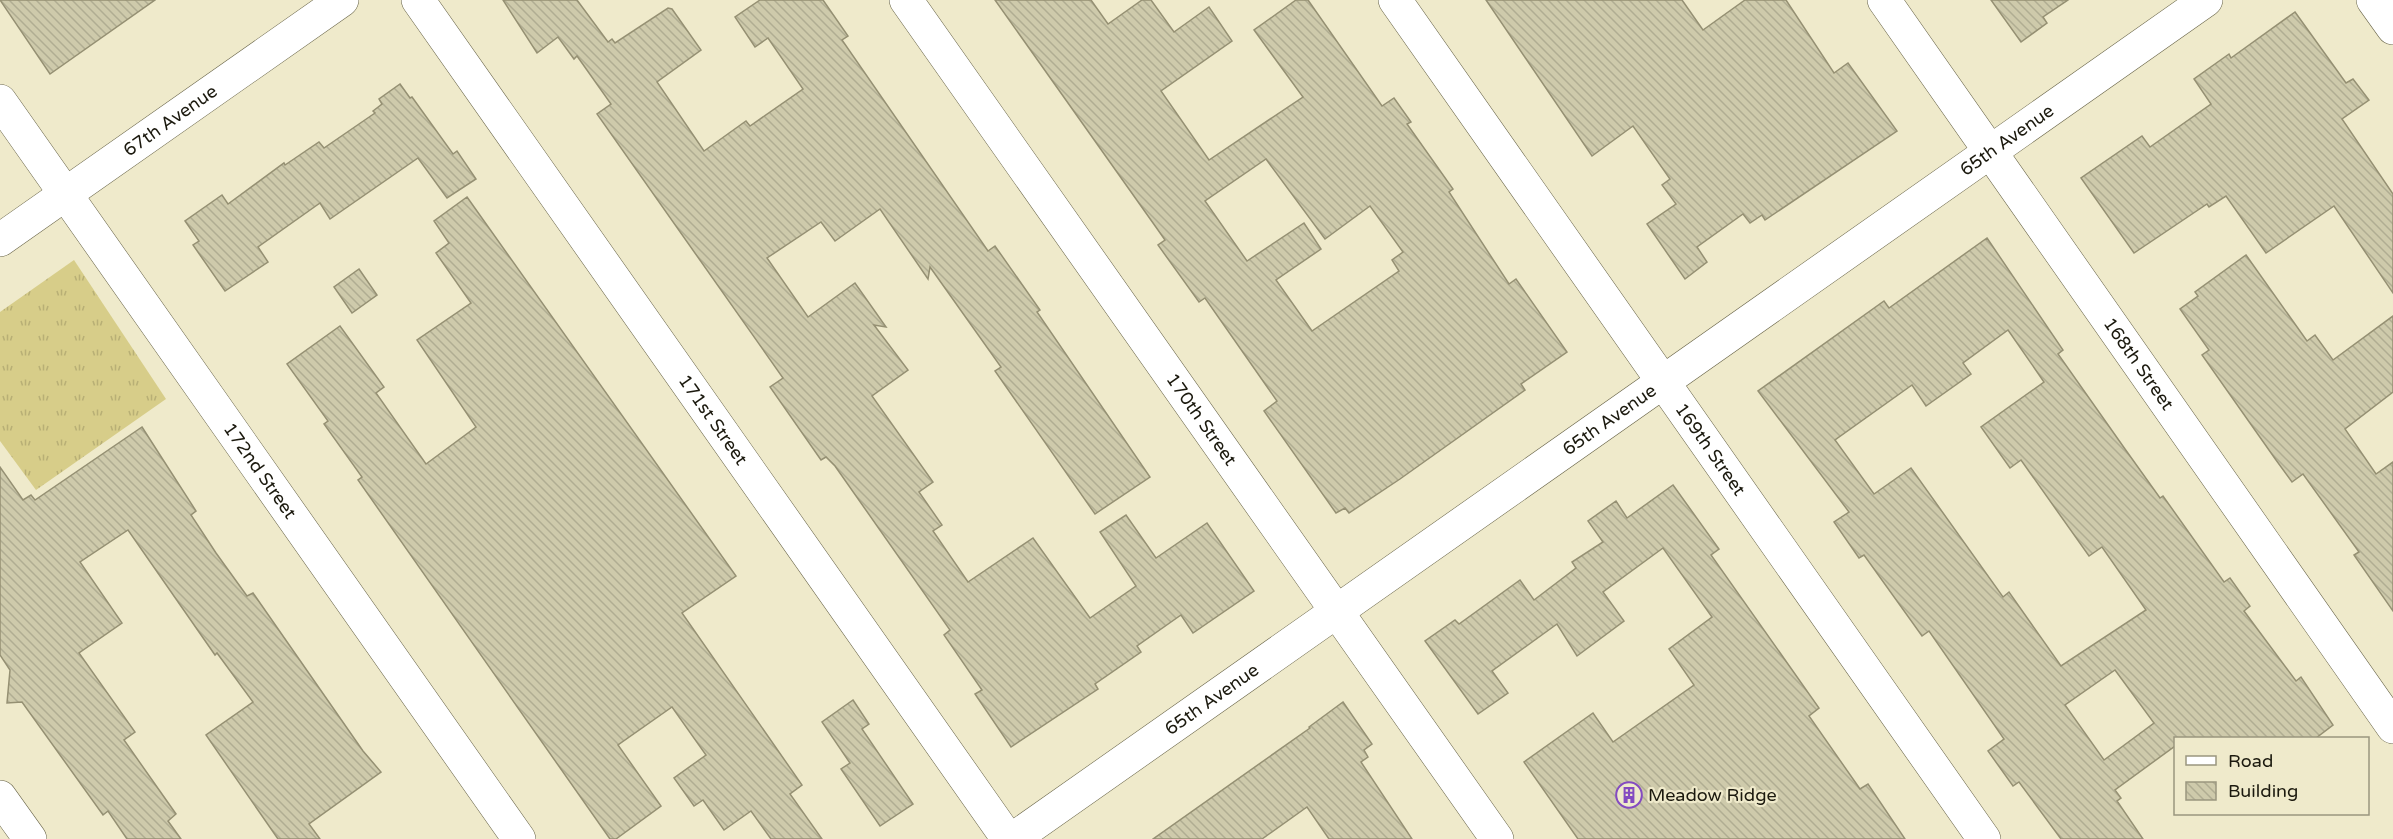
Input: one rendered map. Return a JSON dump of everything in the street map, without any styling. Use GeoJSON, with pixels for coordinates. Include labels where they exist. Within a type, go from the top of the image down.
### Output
{"type":"FeatureCollection","features":[{"type":"Feature","properties":{"kind":"street","name":"67th Avenue"},"geometry":{"type":"LineString","coordinates":[[0,240],[342,0]]}},
{"type":"Feature","properties":{"kind":"street","name":"171st Street"},"geometry":{"type":"LineString","coordinates":[[418,0],[1008,839]]}},
{"type":"Feature","properties":{"kind":"street","name":"170th Street"},"geometry":{"type":"LineString","coordinates":[[906,0],[1497,839]]}},
{"type":"Feature","properties":{"kind":"street","name":"169th Street"},"geometry":{"type":"LineString","coordinates":[[1395,0],[1984,839]]}},
{"type":"Feature","properties":{"kind":"street","name":"168th Street"},"geometry":{"type":"LineString","coordinates":[[1884,0],[2393,727]]}},
{"type":"Feature","properties":{"kind":"street","name":"65th Avenue"},"geometry":{"type":"LineString","coordinates":[[1012,839],[2206,0]]}},
{"type":"Feature","properties":{"kind":"street"},"geometry":{"type":"LineString","coordinates":[[2373,0],[2393,28]]}},
{"type":"Feature","properties":{"kind":"street","name":"172nd Street"},"geometry":{"type":"LineString","coordinates":[[0,101],[519,839]]}},
{"type":"Feature","properties":{"kind":"street"},"geometry":{"type":"LineString","coordinates":[[0,797],[30,839]]}},
{"type":"Feature","properties":{"kind":"green space"},"geometry":{"type":"Polygon","coordinates":[[[74,260],[166,399],[36,490],[0,441],[0,312],[74,260]]]}},
{"type":"Feature","properties":{"kind":"building"},"geometry":{"type":"Polygon","coordinates":[[[0,0],[155,0],[50,74],[0,0]]]}},
{"type":"Feature","properties":{"kind":"building"},"geometry":{"type":"Polygon","coordinates":[[[503,0],[577,0],[608,42],[612,39],[615,43],[668,8],[672,9],[701,50],[657,82],[704,151],[746,121],[750,126],[803,89],[768,38],[755,47],[735,17],[760,0],[823,0],[848,36],[842,40],[988,251],[995,246],[1040,310],[1037,312],[1150,477],[1095,514],[995,371],[1001,367],[930,267],[928,279],[880,209],[835,241],[821,222],[767,258],[808,317],[855,283],[886,327],[874,325],[908,370],[872,396],[933,482],[919,492],[942,525],[933,531],[968,582],[1033,538],[1090,618],[1136,586],[1100,532],[1126,515],[1156,558],[1207,523],[1254,591],[1193,633],[1181,615],[1137,646],[1141,652],[1095,684],[1098,689],[1011,747],[975,694],[982,690],[944,635],[950,630],[835,466],[826,457],[821,460],[770,387],[783,378],[597,114],[611,104],[577,56],[574,59],[558,37],[537,53],[503,0]]]}},
{"type":"Feature","properties":{"kind":"building"},"geometry":{"type":"Polygon","coordinates":[[[995,0],[1091,0],[1108,24],[1142,0],[1151,0],[1174,32],[1209,7],[1232,41],[1161,91],[1209,160],[1303,97],[1254,30],[1296,0],[1308,0],[1382,106],[1394,98],[1411,122],[1407,124],[1453,189],[1449,192],[1509,284],[1516,279],[1567,352],[1521,384],[1525,390],[1400,479],[1349,513],[1345,508],[1336,513],[1264,411],[1277,401],[1205,298],[1199,302],[1158,245],[1165,240],[995,0]],[[1266,159],[1205,201],[1247,261],[1304,223],[1321,249],[1276,280],[1312,331],[1399,271],[1392,260],[1403,252],[1370,206],[1325,239],[1266,159]]]}},
{"type":"Feature","properties":{"kind":"building"},"geometry":{"type":"Polygon","coordinates":[[[1486,0],[1682,0],[1703,30],[1745,0],[1786,0],[1834,73],[1848,63],[1897,131],[1765,220],[1762,215],[1750,223],[1743,214],[1697,247],[1707,262],[1685,279],[1647,224],[1676,204],[1662,185],[1670,179],[1633,126],[1592,156],[1486,0]]]}},
{"type":"Feature","properties":{"kind":"building"},"geometry":{"type":"Polygon","coordinates":[[[1991,0],[2068,0],[2043,17],[2047,23],[2021,42],[1991,0]]]}},
{"type":"Feature","properties":{"kind":"building"},"geometry":{"type":"Polygon","coordinates":[[[2295,12],[2346,83],[2353,79],[2369,100],[2342,119],[2393,194],[2393,293],[2334,206],[2266,253],[2226,196],[2209,207],[2207,204],[2134,253],[2081,178],[2142,136],[2150,147],[2211,104],[2194,79],[2229,54],[2231,58],[2295,12]]]}},
{"type":"Feature","properties":{"kind":"building"},"geometry":{"type":"Polygon","coordinates":[[[400,84],[453,154],[457,151],[476,179],[447,198],[418,158],[330,219],[320,203],[258,247],[268,262],[225,291],[193,245],[199,241],[185,221],[222,195],[228,204],[284,163],[285,165],[319,142],[324,148],[375,113],[373,111],[382,104],[379,99],[400,84]]]}},
{"type":"Feature","properties":{"kind":"building"},"geometry":{"type":"Polygon","coordinates":[[[467,197],[736,576],[682,613],[802,785],[790,794],[822,839],[771,839],[751,811],[724,830],[703,800],[694,806],[674,778],[706,755],[672,707],[618,745],[661,806],[616,839],[610,839],[358,480],[362,477],[324,424],[328,421],[287,364],[340,326],[384,387],[376,393],[426,464],[476,427],[417,340],[471,303],[436,253],[449,243],[434,221],[467,197]]]}},
{"type":"Feature","properties":{"kind":"building"},"geometry":{"type":"Polygon","coordinates":[[[1987,238],[2063,350],[2058,354],[2125,449],[2160,498],[2163,496],[2224,582],[2230,578],[2250,606],[2244,611],[2296,681],[2301,677],[2333,725],[2317,737],[2174,737],[2174,747],[2115,790],[2121,798],[2117,801],[2143,839],[2061,839],[2019,782],[2013,786],[1988,751],[2004,739],[1929,631],[1922,636],[1864,555],[1859,558],[1834,522],[1849,512],[1758,391],[1884,301],[1889,308],[1987,238]],[[2008,330],[1963,363],[1971,374],[1926,406],[1912,385],[1835,440],[1874,494],[1911,468],[2003,597],[2009,592],[2061,666],[2146,610],[2102,547],[2089,556],[2021,460],[2010,468],[1981,427],[2044,382],[2008,330]],[[2115,670],[2065,705],[2104,760],[2154,723],[2115,670]]]}},
{"type":"Feature","properties":{"kind":"building"},"geometry":{"type":"Polygon","coordinates":[[[2246,255],[2307,341],[2315,335],[2333,360],[2393,316],[2393,392],[2345,429],[2376,474],[2393,462],[2393,611],[2354,555],[2359,552],[2303,474],[2292,482],[2276,460],[2202,355],[2209,350],[2180,309],[2198,296],[2195,292],[2246,255]]]}},
{"type":"Feature","properties":{"kind":"building"},"geometry":{"type":"Polygon","coordinates":[[[359,269],[377,295],[352,313],[334,287],[359,269]]]}},
{"type":"Feature","properties":{"kind":"building"},"geometry":{"type":"Polygon","coordinates":[[[142,427],[196,511],[191,515],[216,553],[247,596],[253,593],[363,751],[381,772],[309,824],[320,839],[278,839],[206,735],[253,702],[217,653],[215,655],[128,530],[80,562],[122,623],[79,653],[135,732],[124,740],[176,814],[168,821],[181,839],[127,839],[108,811],[103,815],[22,702],[7,703],[10,670],[0,655],[0,467],[23,500],[31,495],[35,500],[142,427]]]}},
{"type":"Feature","properties":{"kind":"building"},"geometry":{"type":"Polygon","coordinates":[[[1673,485],[1719,549],[1711,555],[1819,708],[1809,716],[1860,789],[1868,784],[1905,839],[1578,839],[1524,762],[1593,713],[1613,742],[1694,685],[1669,649],[1712,617],[1663,548],[1603,592],[1624,621],[1577,656],[1557,624],[1492,671],[1508,693],[1478,714],[1425,641],[1455,620],[1459,624],[1520,580],[1534,600],[1576,568],[1572,562],[1603,542],[1588,521],[1616,501],[1627,518],[1673,485]]]}},
{"type":"Feature","properties":{"kind":"building"},"geometry":{"type":"Polygon","coordinates":[[[853,700],[869,724],[862,729],[913,804],[880,826],[841,769],[850,763],[822,722],[853,700]]]}},
{"type":"Feature","properties":{"kind":"building"},"geometry":{"type":"Polygon","coordinates":[[[1343,702],[1372,744],[1364,750],[1368,757],[1361,762],[1412,839],[1329,839],[1307,807],[1262,839],[1153,839],[1310,728],[1343,702]]]}},
{"type":"Feature","properties":{"kind":"place","name":"Meadow Ridge"},"geometry":{"type":"Point","coordinates":[1629,795]}}]}
